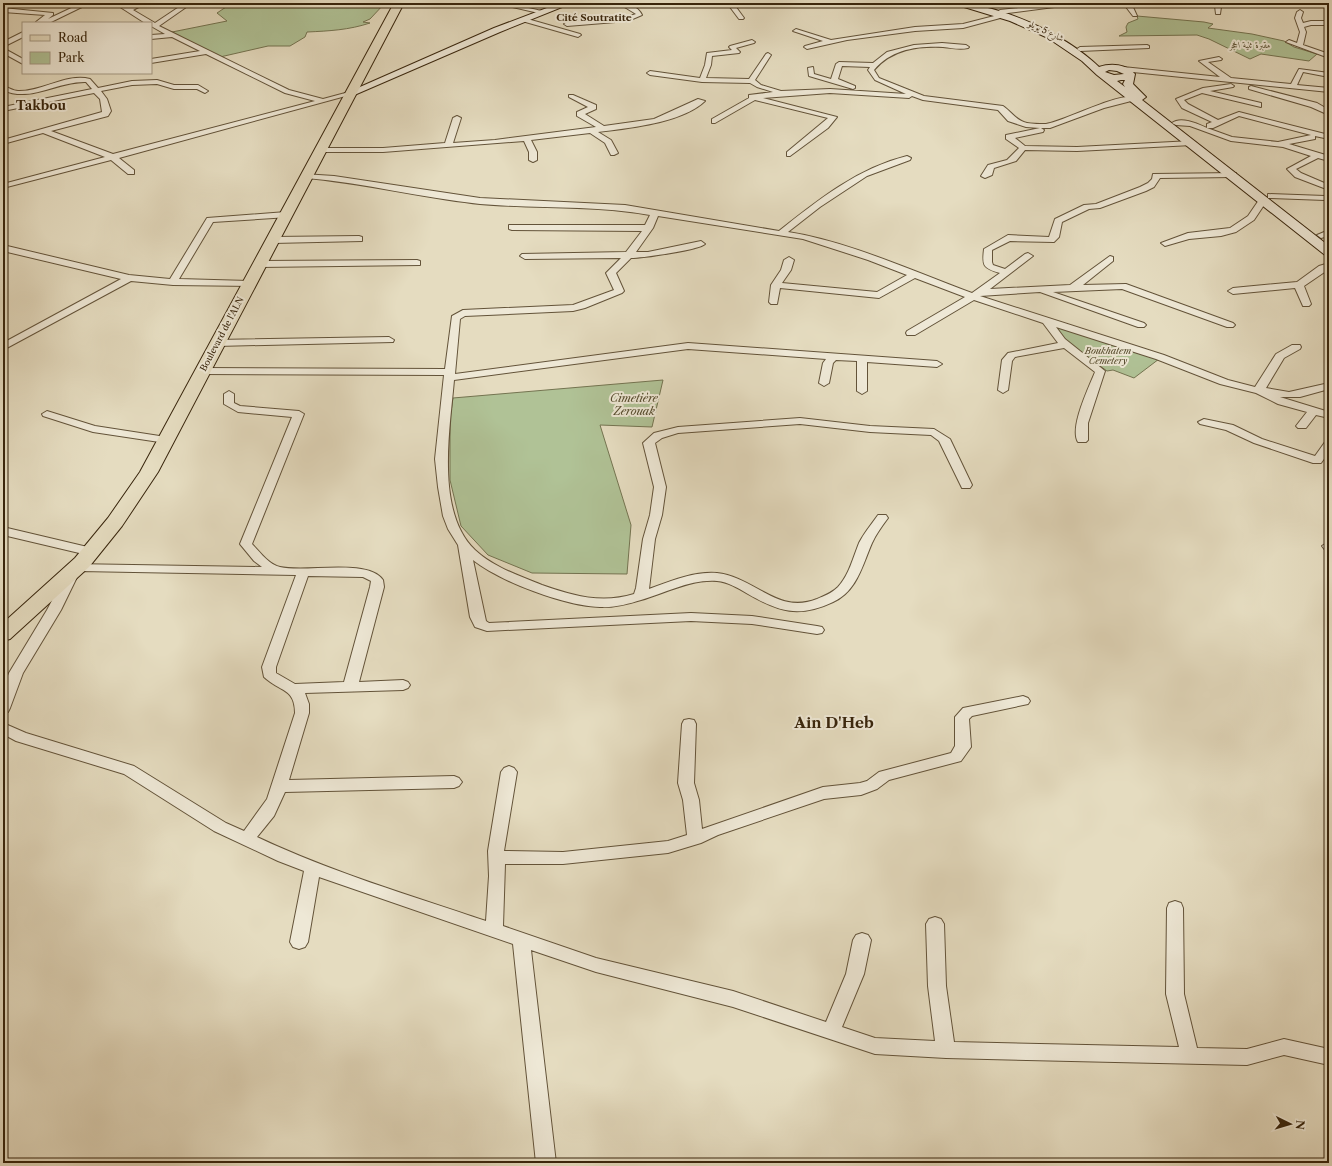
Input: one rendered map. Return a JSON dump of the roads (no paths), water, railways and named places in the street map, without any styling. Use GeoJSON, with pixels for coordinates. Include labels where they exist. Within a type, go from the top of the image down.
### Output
{"type":"FeatureCollection","features":[{"type":"Feature","properties":{"kind":"main road","name":"Boulevard de l'ALN"},"geometry":{"type":"LineString","coordinates":[[3,634],[92,552],[115,523],[149,472],[349,94],[399,3]]}},
{"type":"Feature","properties":{"kind":"main road"},"geometry":{"type":"LineString","coordinates":[[349,94],[543,12],[568,3]]}},
{"type":"Feature","properties":{"kind":"main road"},"geometry":{"type":"LineString","coordinates":[[954,3],[1001,14],[1060,42],[1082,57],[1233,175],[1326,236]]}},
{"type":"Feature","properties":{"kind":"main road","name":"شارع 5 يويلو"},"geometry":{"type":"LineString","coordinates":[[966,3],[1048,30],[1126,73]]}},
{"type":"Feature","properties":{"kind":"main road"},"geometry":{"type":"LineString","coordinates":[[1102,74],[1104,68],[1126,73],[1130,78],[1129,86],[1132,90],[1176,123],[1267,198],[1329,252]]}},
{"type":"Feature","properties":{"kind":"street"},"geometry":{"type":"LineString","coordinates":[[3,9],[19,3]]}},
{"type":"Feature","properties":{"kind":"street"},"geometry":{"type":"LineString","coordinates":[[42,22],[88,3]]}},
{"type":"Feature","properties":{"kind":"street"},"geometry":{"type":"LineString","coordinates":[[117,3],[149,22]]}},
{"type":"Feature","properties":{"kind":"street"},"geometry":{"type":"LineString","coordinates":[[128,10],[143,3]]}},
{"type":"Feature","properties":{"kind":"street"},"geometry":{"type":"LineString","coordinates":[[152,24],[189,3]]}},
{"type":"Feature","properties":{"kind":"street"},"geometry":{"type":"LineString","coordinates":[[498,3],[543,12]]}},
{"type":"Feature","properties":{"kind":"street"},"geometry":{"type":"LineString","coordinates":[[546,26],[622,20],[632,18],[640,13],[621,3]]}},
{"type":"Feature","properties":{"kind":"street"},"geometry":{"type":"LineString","coordinates":[[687,3],[696,3]]}},
{"type":"Feature","properties":{"kind":"street"},"geometry":{"type":"LineString","coordinates":[[730,3],[741,18]]}},
{"type":"Feature","properties":{"kind":"street"},"geometry":{"type":"LineString","coordinates":[[1012,3],[1024,9]]}},
{"type":"Feature","properties":{"kind":"street"},"geometry":{"type":"LineString","coordinates":[[807,47],[832,41],[916,29],[963,26],[1001,14],[1024,9],[1082,3]]}},
{"type":"Feature","properties":{"kind":"street"},"geometry":{"type":"LineString","coordinates":[[1126,3],[1130,6],[1135,15]]}},
{"type":"Feature","properties":{"kind":"street"},"geometry":{"type":"LineString","coordinates":[[1218,13],[1218,6],[1226,3]]}},
{"type":"Feature","properties":{"kind":"street"},"geometry":{"type":"LineString","coordinates":[[3,9],[51,14],[42,22]]}},
{"type":"Feature","properties":{"kind":"street"},"geometry":{"type":"LineString","coordinates":[[1299,46],[1303,32],[1298,18],[1300,12]]}},
{"type":"Feature","properties":{"kind":"street"},"geometry":{"type":"LineString","coordinates":[[601,13],[622,20]]}},
{"type":"Feature","properties":{"kind":"street"},"geometry":{"type":"LineString","coordinates":[[558,29],[585,15]]}},
{"type":"Feature","properties":{"kind":"street"},"geometry":{"type":"LineString","coordinates":[[524,20],[578,34]]}},
{"type":"Feature","properties":{"kind":"street"},"geometry":{"type":"LineString","coordinates":[[1301,26],[1311,23],[1329,23]]}},
{"type":"Feature","properties":{"kind":"street"},"geometry":{"type":"LineString","coordinates":[[152,24],[171,35],[287,92],[322,101]]}},
{"type":"Feature","properties":{"kind":"street"},"geometry":{"type":"LineString","coordinates":[[796,31],[832,41]]}},
{"type":"Feature","properties":{"kind":"street"},"geometry":{"type":"LineString","coordinates":[[152,37],[171,35]]}},
{"type":"Feature","properties":{"kind":"street"},"geometry":{"type":"LineString","coordinates":[[3,45],[22,36]]}},
{"type":"Feature","properties":{"kind":"street"},"geometry":{"type":"LineString","coordinates":[[702,80],[708,65],[709,54],[737,52],[732,47],[752,42]]}},
{"type":"Feature","properties":{"kind":"street"},"geometry":{"type":"LineString","coordinates":[[1290,42],[1329,56]]}},
{"type":"Feature","properties":{"kind":"street"},"geometry":{"type":"LineString","coordinates":[[923,98],[878,79],[873,75],[871,70],[874,65],[893,54],[923,45],[966,46]]}},
{"type":"Feature","properties":{"kind":"street"},"geometry":{"type":"LineString","coordinates":[[1080,49],[1147,47]]}},
{"type":"Feature","properties":{"kind":"street"},"geometry":{"type":"LineString","coordinates":[[3,50],[22,61]]}},
{"type":"Feature","properties":{"kind":"street"},"geometry":{"type":"LineString","coordinates":[[152,61],[206,52]]}},
{"type":"Feature","properties":{"kind":"street"},"geometry":{"type":"LineString","coordinates":[[752,81],[752,78],[768,55]]}},
{"type":"Feature","properties":{"kind":"street"},"geometry":{"type":"LineString","coordinates":[[1219,59],[1202,61],[1229,80]]}},
{"type":"Feature","properties":{"kind":"street"},"geometry":{"type":"LineString","coordinates":[[839,83],[834,80],[839,64],[874,65]]}},
{"type":"Feature","properties":{"kind":"street"},"geometry":{"type":"LineString","coordinates":[[811,68],[811,75],[868,91],[1000,108],[1005,111],[1011,119],[1018,122],[1026,125],[1047,126]]}},
{"type":"Feature","properties":{"kind":"street"},"geometry":{"type":"LineString","coordinates":[[1293,86],[1301,70],[1329,75]]}},
{"type":"Feature","properties":{"kind":"street"},"geometry":{"type":"LineString","coordinates":[[650,73],[702,80],[752,81],[759,86],[784,93]]}},
{"type":"Feature","properties":{"kind":"street"},"geometry":{"type":"LineString","coordinates":[[1126,73],[1177,75],[1329,90]]}},
{"type":"Feature","properties":{"kind":"street"},"geometry":{"type":"LineString","coordinates":[[3,88],[20,93],[84,79],[90,82],[103,99],[107,111],[105,114],[3,142]]}},
{"type":"Feature","properties":{"kind":"street"},"geometry":{"type":"LineString","coordinates":[[3,109],[132,84],[156,82],[174,88],[198,87],[205,91]]}},
{"type":"Feature","properties":{"kind":"street"},"geometry":{"type":"LineString","coordinates":[[1217,122],[1180,102],[1180,100],[1202,90],[1222,86],[1248,87],[1314,105],[1329,113]]}},
{"type":"Feature","properties":{"kind":"street"},"geometry":{"type":"LineString","coordinates":[[1202,90],[1258,105]]}},
{"type":"Feature","properties":{"kind":"street"},"geometry":{"type":"LineString","coordinates":[[715,121],[752,98],[784,93],[868,91]]}},
{"type":"Feature","properties":{"kind":"street"},"geometry":{"type":"LineString","coordinates":[[3,186],[349,94]]}},
{"type":"Feature","properties":{"kind":"street"},"geometry":{"type":"LineString","coordinates":[[571,96],[593,107],[580,114],[602,128]]}},
{"type":"Feature","properties":{"kind":"street"},"geometry":{"type":"LineString","coordinates":[[752,99],[834,118],[790,154]]}},
{"type":"Feature","properties":{"kind":"street"},"geometry":{"type":"LineString","coordinates":[[1135,99],[1118,101],[1101,106],[1047,126],[1041,130],[1009,137],[1023,148],[1077,149],[1192,143]]}},
{"type":"Feature","properties":{"kind":"street"},"geometry":{"type":"LineString","coordinates":[[320,150],[383,150],[449,144],[495,142],[590,130],[652,122],[680,113],[701,101]]}},
{"type":"Feature","properties":{"kind":"street"},"geometry":{"type":"LineString","coordinates":[[1239,114],[1237,107],[1243,101]]}},
{"type":"Feature","properties":{"kind":"street"},"geometry":{"type":"LineString","coordinates":[[1204,129],[1217,122],[1239,114],[1329,142]]}},
{"type":"Feature","properties":{"kind":"street"},"geometry":{"type":"LineString","coordinates":[[449,144],[457,118]]}},
{"type":"Feature","properties":{"kind":"street"},"geometry":{"type":"LineString","coordinates":[[1261,122],[1292,127],[1329,137]]}},
{"type":"Feature","properties":{"kind":"street"},"geometry":{"type":"LineString","coordinates":[[1176,123],[1191,124],[1231,138],[1277,144],[1329,164]]}},
{"type":"Feature","properties":{"kind":"street"},"geometry":{"type":"LineString","coordinates":[[590,130],[608,142],[614,153]]}},
{"type":"Feature","properties":{"kind":"street"},"geometry":{"type":"LineString","coordinates":[[43,131],[113,157],[132,172]]}},
{"type":"Feature","properties":{"kind":"street"},"geometry":{"type":"LineString","coordinates":[[1277,144],[1312,137]]}},
{"type":"Feature","properties":{"kind":"street"},"geometry":{"type":"LineString","coordinates":[[526,138],[533,152],[533,160]]}},
{"type":"Feature","properties":{"kind":"street"},"geometry":{"type":"LineString","coordinates":[[985,176],[990,173],[991,167],[1003,165],[1017,159],[1023,148]]}},
{"type":"Feature","properties":{"kind":"street"},"geometry":{"type":"LineString","coordinates":[[782,233],[817,205],[864,174],[907,158]]}},
{"type":"Feature","properties":{"kind":"street"},"geometry":{"type":"LineString","coordinates":[[1329,158],[1313,158],[1291,169],[1298,175],[1329,188]]}},
{"type":"Feature","properties":{"kind":"street"},"geometry":{"type":"LineString","coordinates":[[1007,272],[990,267],[986,262],[988,249],[1003,240],[1012,238],[1051,240],[1055,236],[1058,221],[1087,207],[1097,206],[1143,189],[1151,185],[1156,180],[1156,176],[1233,175]]}},
{"type":"Feature","properties":{"kind":"street"},"geometry":{"type":"LineString","coordinates":[[306,176],[334,178],[474,200],[522,204],[625,208],[715,224],[782,233],[829,244],[913,275],[977,294],[1047,321],[1160,357],[1224,382],[1259,391],[1295,394],[1329,386]]}},
{"type":"Feature","properties":{"kind":"street"},"geometry":{"type":"LineString","coordinates":[[1165,243],[1188,236],[1221,233],[1233,230],[1251,218],[1267,198],[1325,198]]}},
{"type":"Feature","properties":{"kind":"street"},"geometry":{"type":"LineString","coordinates":[[655,213],[649,228],[629,256],[611,273],[619,291],[582,306],[475,312],[458,314],[455,318],[448,375],[441,459],[442,478],[448,510],[454,529],[464,545],[481,561],[500,571],[570,599],[611,603],[692,580],[716,577],[731,579],[775,603],[801,610],[840,592],[851,578],[870,535],[882,518]]}},
{"type":"Feature","properties":{"kind":"street"},"geometry":{"type":"LineString","coordinates":[[173,282],[210,220],[286,215]]}},
{"type":"Feature","properties":{"kind":"street"},"geometry":{"type":"LineString","coordinates":[[512,227],[649,228]]}},
{"type":"Feature","properties":{"kind":"street"},"geometry":{"type":"LineString","coordinates":[[273,240],[358,239]]}},
{"type":"Feature","properties":{"kind":"street"},"geometry":{"type":"LineString","coordinates":[[525,256],[648,255],[701,244]]}},
{"type":"Feature","properties":{"kind":"street"},"geometry":{"type":"LineString","coordinates":[[3,248],[128,278],[173,282],[249,284]]}},
{"type":"Feature","properties":{"kind":"street"},"geometry":{"type":"LineString","coordinates":[[912,333],[977,294],[1028,256]]}},
{"type":"Feature","properties":{"kind":"street"},"geometry":{"type":"LineString","coordinates":[[1073,288],[1110,259]]}},
{"type":"Feature","properties":{"kind":"street"},"geometry":{"type":"LineString","coordinates":[[774,302],[776,284],[786,270],[789,260]]}},
{"type":"Feature","properties":{"kind":"street"},"geometry":{"type":"LineString","coordinates":[[260,264],[418,263]]}},
{"type":"Feature","properties":{"kind":"street"},"geometry":{"type":"LineString","coordinates":[[1233,291],[1299,285],[1312,277],[1322,268],[1329,266]]}},
{"type":"Feature","properties":{"kind":"street"},"geometry":{"type":"LineString","coordinates":[[776,284],[871,295],[879,294],[913,275]]}},
{"type":"Feature","properties":{"kind":"street"},"geometry":{"type":"LineString","coordinates":[[3,347],[128,278]]}},
{"type":"Feature","properties":{"kind":"street"},"geometry":{"type":"LineString","coordinates":[[1299,285],[1306,304]]}},
{"type":"Feature","properties":{"kind":"street"},"geometry":{"type":"LineString","coordinates":[[977,294],[1123,286],[1230,325]]}},
{"type":"Feature","properties":{"kind":"street"},"geometry":{"type":"LineString","coordinates":[[1038,290],[1141,325]]}},
{"type":"Feature","properties":{"kind":"street"},"geometry":{"type":"LineString","coordinates":[[1047,321],[1061,341],[1100,371],[1082,423],[1082,440]]}},
{"type":"Feature","properties":{"kind":"street"},"geometry":{"type":"LineString","coordinates":[[218,343],[389,340]]}},
{"type":"Feature","properties":{"kind":"street"},"geometry":{"type":"LineString","coordinates":[[1003,390],[1007,360],[1012,355],[1066,345]]}},
{"type":"Feature","properties":{"kind":"street"},"geometry":{"type":"LineString","coordinates":[[202,371],[448,375],[682,347],[937,364]]}},
{"type":"Feature","properties":{"kind":"street"},"geometry":{"type":"LineString","coordinates":[[1259,391],[1280,356],[1296,347]]}},
{"type":"Feature","properties":{"kind":"street"},"geometry":{"type":"LineString","coordinates":[[824,384],[828,363],[833,357]]}},
{"type":"Feature","properties":{"kind":"street"},"geometry":{"type":"LineString","coordinates":[[862,359],[862,391]]}},
{"type":"Feature","properties":{"kind":"street"},"geometry":{"type":"LineString","coordinates":[[1259,391],[1282,402],[1329,415]]}},
{"type":"Feature","properties":{"kind":"street"},"geometry":{"type":"LineString","coordinates":[[229,394],[229,404],[238,409],[299,414],[246,544],[258,558],[277,572]]}},
{"type":"Feature","properties":{"kind":"street"},"geometry":{"type":"LineString","coordinates":[[1302,426],[1314,411]]}},
{"type":"Feature","properties":{"kind":"street"},"geometry":{"type":"LineString","coordinates":[[47,414],[93,429],[166,440]]}},
{"type":"Feature","properties":{"kind":"street"},"geometry":{"type":"LineString","coordinates":[[640,595],[643,588],[649,538],[656,514],[660,487],[649,443],[651,438],[660,434],[678,430],[800,421],[870,429],[934,432],[944,439],[966,485]]}},
{"type":"Feature","properties":{"kind":"street"},"geometry":{"type":"LineString","coordinates":[[1204,422],[1230,427],[1258,441],[1317,461],[1329,444]]}},
{"type":"Feature","properties":{"kind":"street"},"geometry":{"type":"LineString","coordinates":[[3,531],[92,552]]}},
{"type":"Feature","properties":{"kind":"street"},"geometry":{"type":"LineString","coordinates":[[464,545],[477,617],[480,624],[487,627],[691,618],[752,620],[817,630]]}},
{"type":"Feature","properties":{"kind":"street"},"geometry":{"type":"LineString","coordinates":[[3,708],[16,673],[54,610],[76,568],[364,573],[373,576],[377,580],[377,586],[350,687]]}},
{"type":"Feature","properties":{"kind":"street"},"geometry":{"type":"LineString","coordinates":[[247,839],[268,812],[275,799],[302,713],[303,702],[300,696],[294,689],[274,679],[269,674],[269,667],[303,573]]}},
{"type":"Feature","properties":{"kind":"street"},"geometry":{"type":"LineString","coordinates":[[294,689],[403,685]]}},
{"type":"Feature","properties":{"kind":"street"},"geometry":{"type":"LineString","coordinates":[[496,857],[532,859],[563,858],[668,847],[695,839],[712,831],[823,793],[862,789],[872,785],[884,776],[956,757],[963,747],[962,717],[968,712],[1023,701]]}},
{"type":"Feature","properties":{"kind":"street"},"geometry":{"type":"LineString","coordinates":[[689,724],[686,783],[691,800],[695,839]]}},
{"type":"Feature","properties":{"kind":"street"},"geometry":{"type":"LineString","coordinates":[[3,728],[21,737],[129,770],[220,827],[313,868],[596,965],[733,998],[875,1046],[946,1050],[1247,1057],[1284,1046],[1329,1057]]}},
{"type":"Feature","properties":{"kind":"street"},"geometry":{"type":"LineString","coordinates":[[494,930],[497,876],[496,857],[509,772]]}},
{"type":"Feature","properties":{"kind":"street"},"geometry":{"type":"LineString","coordinates":[[279,786],[454,782]]}},
{"type":"Feature","properties":{"kind":"street"},"geometry":{"type":"LineString","coordinates":[[299,942],[313,868]]}},
{"type":"Feature","properties":{"kind":"street"},"geometry":{"type":"LineString","coordinates":[[1175,908],[1175,994],[1190,1056]]}},
{"type":"Feature","properties":{"kind":"street"},"geometry":{"type":"LineString","coordinates":[[935,924],[937,986],[946,1050]]}},
{"type":"Feature","properties":{"kind":"street"},"geometry":{"type":"LineString","coordinates":[[521,939],[546,1163]]}},
{"type":"Feature","properties":{"kind":"street"},"geometry":{"type":"LineString","coordinates":[[831,1031],[855,974],[862,940]]}},
{"type":"Feature","properties":{"kind":"district","name":"Cité Soutratite"},"geometry":{"type":"Point","coordinates":[594,17]}},
{"type":"Feature","properties":{"kind":"district","name":"Takbou"},"geometry":{"type":"Point","coordinates":[41,105]}},
{"type":"Feature","properties":{"kind":"district","name":"Ain D'Heb"},"geometry":{"type":"Point","coordinates":[834,723]}},
{"type":"Feature","properties":{"kind":"park label","name":"مقبرة ثنية الحجر"},"geometry":{"type":"Point","coordinates":[1250,45]}},
{"type":"Feature","properties":{"kind":"park label","name":"Boukhatem Cemetery"},"geometry":{"type":"Point","coordinates":[1108,356]}},
{"type":"Feature","properties":{"kind":"park label","name":"Cimetière Zerouak"},"geometry":{"type":"Point","coordinates":[634,404]}}]}
